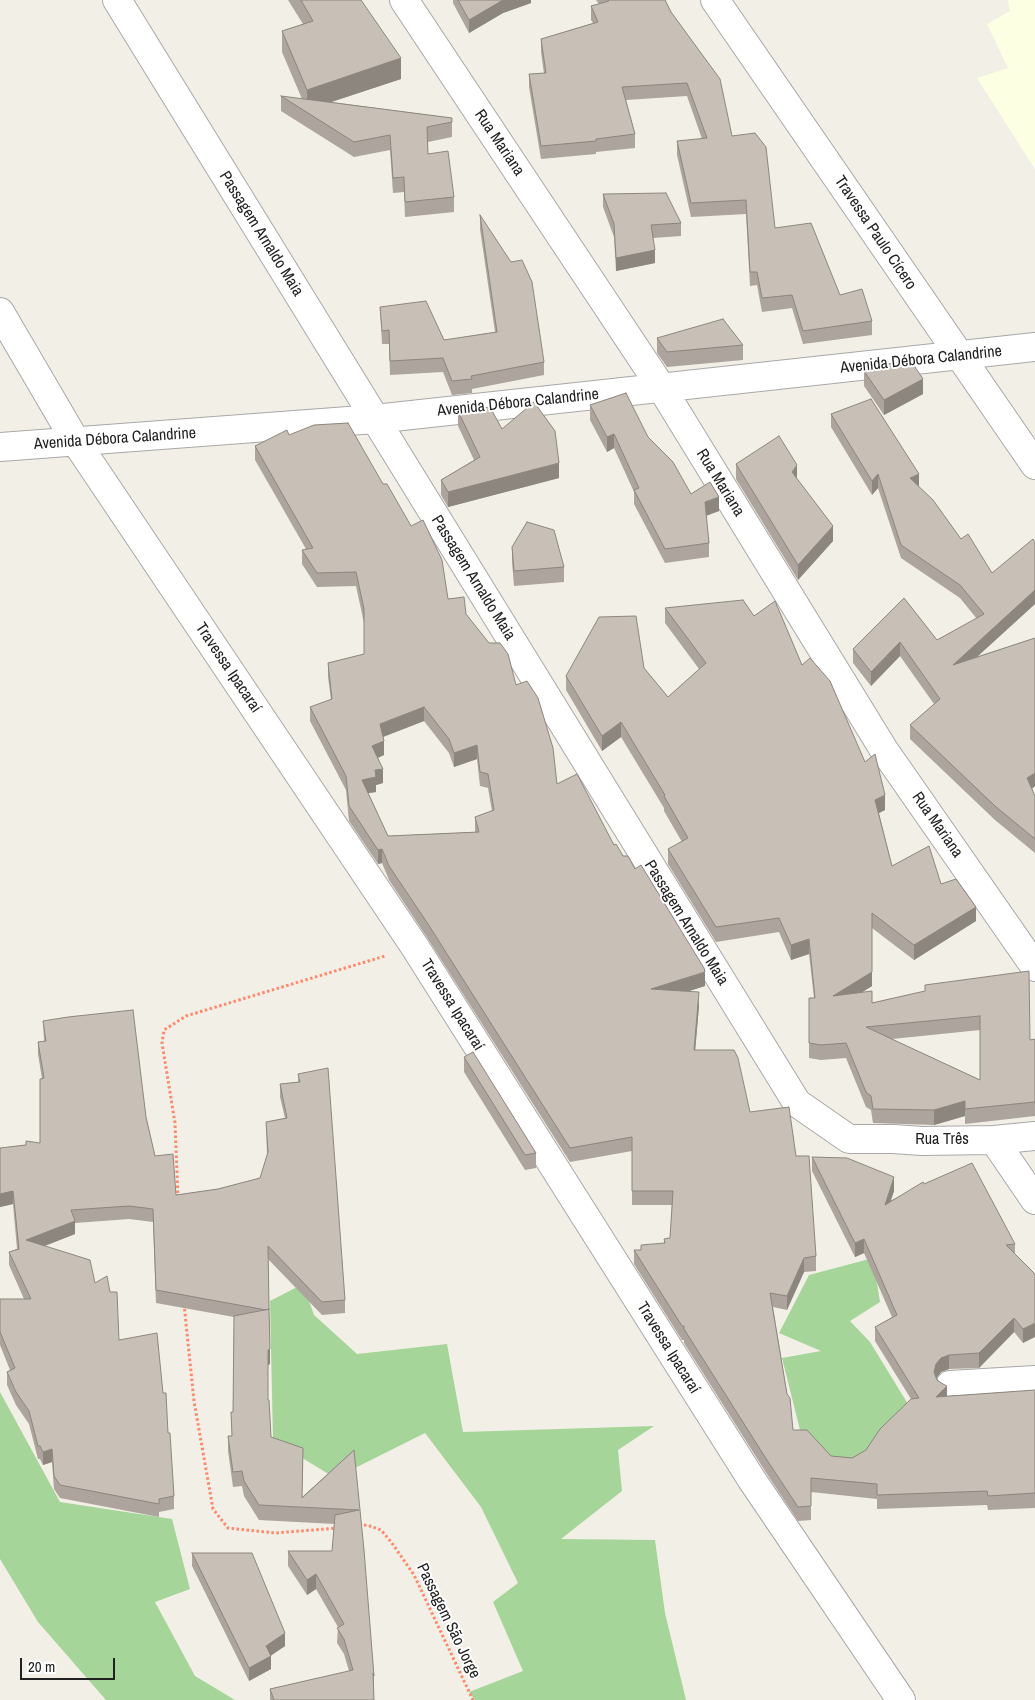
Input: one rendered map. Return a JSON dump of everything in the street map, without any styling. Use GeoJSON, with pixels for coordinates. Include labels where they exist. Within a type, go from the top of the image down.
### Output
{"type":"FeatureCollection","features":[{"type":"Feature","properties":{"kind":"street","name":"Passagem Arnaldo Maia"},"geometry":{"type":"LineString","coordinates":[[117,0],[797,1103],[849,1139]]}},
{"type":"Feature","properties":{"kind":"street","name":"Rua Mariana"},"geometry":{"type":"LineString","coordinates":[[404,0],[661,387],[884,750],[1035,967]]}},
{"type":"Feature","properties":{"kind":"street","name":"Travessa Paulo Cícero"},"geometry":{"type":"LineString","coordinates":[[716,0],[1035,465]]}},
{"type":"Feature","properties":{"kind":"street","name":"Travessa Ipacaraí"},"geometry":{"type":"LineString","coordinates":[[0,312],[76,442],[415,947],[752,1480],[901,1700]]}},
{"type":"Feature","properties":{"kind":"street","name":"Avenida Débora Calandrine"},"geometry":{"type":"LineString","coordinates":[[0,447],[375,419],[1035,347]]}},
{"type":"Feature","properties":{"kind":"street","name":"Rua Três"},"geometry":{"type":"LineString","coordinates":[[849,1139],[994,1140],[1035,1136]]}},
{"type":"Feature","properties":{"kind":"street"},"geometry":{"type":"LineString","coordinates":[[994,1140],[1035,1200]]}},
{"type":"Feature","properties":{"kind":"street"},"geometry":{"type":"LineString","coordinates":[[950,1385],[1035,1380]]}},
{"type":"Feature","properties":{"kind":"path"},"geometry":{"type":"LineString","coordinates":[[178,1201],[175,1123],[162,1043],[164,1030],[186,1016],[415,947]]}},
{"type":"Feature","properties":{"kind":"path"},"geometry":{"type":"LineString","coordinates":[[183,1297],[194,1401],[213,1509],[228,1528],[274,1533],[342,1527]]}},
{"type":"Feature","properties":{"kind":"path","name":"Passagem São Jorge"},"geometry":{"type":"LineString","coordinates":[[350,1527],[367,1525],[381,1530],[392,1543],[414,1575],[473,1700]]}},
{"type":"Feature","properties":{"kind":"shaded area"},"geometry":{"type":"Polygon","coordinates":[[[1008,0],[1035,0],[1035,169],[977,78],[1008,68],[987,24],[1010,11],[1008,0]]]}},
{"type":"Feature","properties":{"kind":"green space"},"geometry":{"type":"Polygon","coordinates":[[[873,1258],[880,1302],[850,1321],[870,1342],[911,1409],[841,1477],[802,1438],[782,1358],[821,1351],[779,1333],[809,1275],[873,1258]]]}},
{"type":"Feature","properties":{"kind":"green space"},"geometry":{"type":"Polygon","coordinates":[[[303,1284],[314,1315],[357,1354],[447,1344],[463,1432],[654,1426],[618,1450],[622,1491],[561,1539],[655,1540],[665,1613],[686,1700],[475,1700],[469,1692],[523,1671],[493,1602],[518,1583],[481,1507],[425,1433],[335,1478],[273,1440],[270,1301],[303,1284]]]}},
{"type":"Feature","properties":{"kind":"green space"},"geometry":{"type":"Polygon","coordinates":[[[0,1392],[60,1502],[172,1519],[190,1589],[155,1602],[195,1676],[235,1700],[106,1700],[38,1622],[0,1559],[0,1392]]]}},
{"type":"Feature","properties":{"kind":"building"},"geometry":{"type":"Polygon","coordinates":[[[301,0],[361,0],[401,58],[307,90],[282,31],[313,21],[301,0]]]}},
{"type":"Feature","properties":{"kind":"building"},"geometry":{"type":"Polygon","coordinates":[[[458,0],[503,0],[469,20],[458,0]]]}},
{"type":"Feature","properties":{"kind":"building"},"geometry":{"type":"Polygon","coordinates":[[[608,0],[665,0],[671,12],[720,79],[732,136],[755,133],[766,147],[775,228],[811,223],[840,295],[862,289],[872,321],[803,331],[792,295],[762,298],[757,272],[750,272],[746,200],[691,203],[677,141],[707,138],[687,83],[622,87],[635,134],[596,139],[596,141],[541,146],[529,74],[546,73],[541,39],[598,22],[591,6],[608,0]]]}},
{"type":"Feature","properties":{"kind":"building"},"geometry":{"type":"Polygon","coordinates":[[[281,96],[452,118],[452,122],[427,127],[428,154],[448,151],[454,197],[405,202],[404,177],[393,178],[390,135],[354,142],[281,96]]]}},
{"type":"Feature","properties":{"kind":"building"},"geometry":{"type":"Polygon","coordinates":[[[666,193],[681,223],[651,225],[655,250],[616,258],[614,224],[603,194],[666,193]]]}},
{"type":"Feature","properties":{"kind":"building"},"geometry":{"type":"Polygon","coordinates":[[[480,215],[511,262],[522,260],[532,282],[544,362],[471,376],[472,379],[452,381],[443,358],[390,361],[389,330],[382,331],[380,307],[426,301],[444,340],[497,332],[480,215]]]}},
{"type":"Feature","properties":{"kind":"building"},"geometry":{"type":"Polygon","coordinates":[[[723,319],[743,345],[667,352],[657,338],[723,319]]]}},
{"type":"Feature","properties":{"kind":"building"},"geometry":{"type":"Polygon","coordinates":[[[911,361],[923,379],[884,400],[864,371],[869,366],[911,361]]]}},
{"type":"Feature","properties":{"kind":"building"},"geometry":{"type":"Polygon","coordinates":[[[626,393],[648,437],[673,462],[691,494],[710,482],[719,497],[705,502],[709,543],[665,549],[634,490],[639,488],[614,434],[607,437],[590,405],[626,393]]]}},
{"type":"Feature","properties":{"kind":"building"},"geometry":{"type":"Polygon","coordinates":[[[871,399],[919,474],[910,478],[933,500],[961,539],[968,534],[992,573],[1033,539],[1035,542],[1035,590],[953,665],[1035,638],[1035,773],[1027,778],[1035,796],[1035,839],[995,806],[910,725],[940,699],[900,642],[871,672],[853,649],[904,598],[937,640],[984,614],[960,585],[901,545],[878,474],[872,481],[831,414],[871,399]]]}},
{"type":"Feature","properties":{"kind":"building"},"geometry":{"type":"Polygon","coordinates":[[[534,402],[555,431],[559,463],[448,492],[441,480],[480,457],[458,411],[490,407],[502,429],[534,402]]]}},
{"type":"Feature","properties":{"kind":"building"},"geometry":{"type":"Polygon","coordinates":[[[348,423],[383,484],[387,484],[411,526],[423,520],[442,560],[448,599],[464,597],[466,614],[489,643],[500,643],[508,654],[516,685],[527,681],[538,698],[553,748],[557,784],[577,774],[614,845],[616,844],[623,856],[628,856],[635,869],[641,865],[704,968],[705,972],[651,989],[699,992],[694,1050],[734,1050],[738,1058],[750,1112],[789,1107],[796,1156],[809,1156],[816,1256],[804,1258],[787,1296],[770,1293],[787,1394],[790,1398],[793,1430],[807,1430],[831,1456],[852,1458],[866,1450],[880,1429],[911,1399],[919,1398],[875,1327],[897,1315],[864,1239],[855,1243],[812,1157],[847,1158],[894,1177],[885,1205],[923,1182],[924,1184],[972,1163],[1015,1244],[1006,1245],[1035,1274],[1035,1323],[1023,1329],[1014,1318],[979,1353],[949,1355],[941,1358],[936,1364],[934,1372],[937,1380],[947,1386],[936,1397],[1035,1390],[1035,1493],[988,1496],[987,1491],[877,1495],[877,1484],[811,1478],[811,1506],[798,1507],[634,1250],[641,1250],[641,1245],[665,1243],[664,1239],[670,1238],[673,1191],[632,1191],[632,1137],[570,1148],[389,866],[382,849],[378,850],[349,806],[346,776],[310,707],[332,699],[328,663],[364,654],[364,609],[356,572],[317,573],[302,550],[313,548],[255,446],[287,430],[289,435],[314,425],[348,423]],[[424,707],[380,724],[384,741],[372,746],[383,769],[375,770],[376,777],[362,780],[388,836],[479,832],[475,817],[494,810],[488,774],[480,772],[477,745],[454,753],[449,739],[424,707]]]}},
{"type":"Feature","properties":{"kind":"building"},"geometry":{"type":"Polygon","coordinates":[[[779,436],[797,465],[792,472],[833,526],[798,565],[736,464],[779,436]]]}},
{"type":"Feature","properties":{"kind":"building"},"geometry":{"type":"Polygon","coordinates":[[[527,522],[554,530],[564,567],[514,571],[512,547],[527,522]]]}},
{"type":"Feature","properties":{"kind":"building"},"geometry":{"type":"Polygon","coordinates":[[[743,600],[754,616],[775,601],[802,665],[810,658],[830,681],[865,762],[875,754],[885,795],[875,800],[892,866],[929,846],[941,884],[956,879],[976,907],[914,945],[872,913],[872,972],[833,996],[872,991],[872,1003],[925,991],[925,985],[1029,971],[1030,1040],[1035,1039],[1035,1102],[965,1109],[965,1101],[934,1110],[873,1109],[871,1096],[866,1092],[846,1043],[821,1045],[809,1043],[809,998],[815,998],[809,939],[791,945],[779,918],[716,927],[668,849],[688,838],[665,795],[621,722],[602,736],[566,676],[599,617],[636,616],[644,668],[668,697],[706,663],[665,608],[743,600]],[[980,1016],[866,1027],[980,1080],[980,1016]]]}},
{"type":"Feature","properties":{"kind":"building"},"geometry":{"type":"Polygon","coordinates":[[[133,1010],[146,1117],[155,1156],[173,1154],[176,1195],[218,1189],[260,1178],[268,1152],[266,1122],[287,1118],[280,1084],[300,1082],[298,1074],[328,1068],[345,1300],[322,1302],[268,1246],[269,1309],[156,1290],[153,1209],[129,1206],[71,1210],[75,1221],[26,1240],[90,1260],[95,1283],[107,1276],[110,1292],[117,1292],[119,1340],[157,1333],[163,1393],[166,1393],[174,1496],[159,1499],[159,1504],[60,1485],[54,1476],[52,1449],[43,1452],[40,1446],[38,1446],[29,1411],[16,1392],[7,1372],[15,1368],[0,1332],[0,1299],[31,1299],[9,1252],[19,1249],[13,1191],[0,1194],[0,1148],[26,1145],[26,1141],[40,1143],[40,1079],[44,1078],[38,1042],[46,1041],[43,1021],[133,1010]]]}},
{"type":"Feature","properties":{"kind":"building"},"geometry":{"type":"Polygon","coordinates":[[[473,1052],[536,1153],[525,1155],[464,1057],[473,1052]]]}},
{"type":"Feature","properties":{"kind":"building"},"geometry":{"type":"Polygon","coordinates":[[[269,1309],[268,1400],[271,1437],[303,1448],[302,1498],[354,1450],[364,1550],[374,1676],[373,1673],[374,1700],[274,1700],[270,1689],[353,1670],[344,1639],[337,1628],[344,1624],[316,1574],[307,1580],[288,1551],[332,1551],[335,1515],[359,1510],[259,1505],[244,1481],[242,1471],[233,1472],[228,1436],[232,1436],[234,1316],[269,1309]]]}},
{"type":"Feature","properties":{"kind":"building"},"geometry":{"type":"Polygon","coordinates":[[[192,1553],[252,1553],[285,1633],[266,1646],[271,1656],[249,1668],[192,1553]]]}}]}
